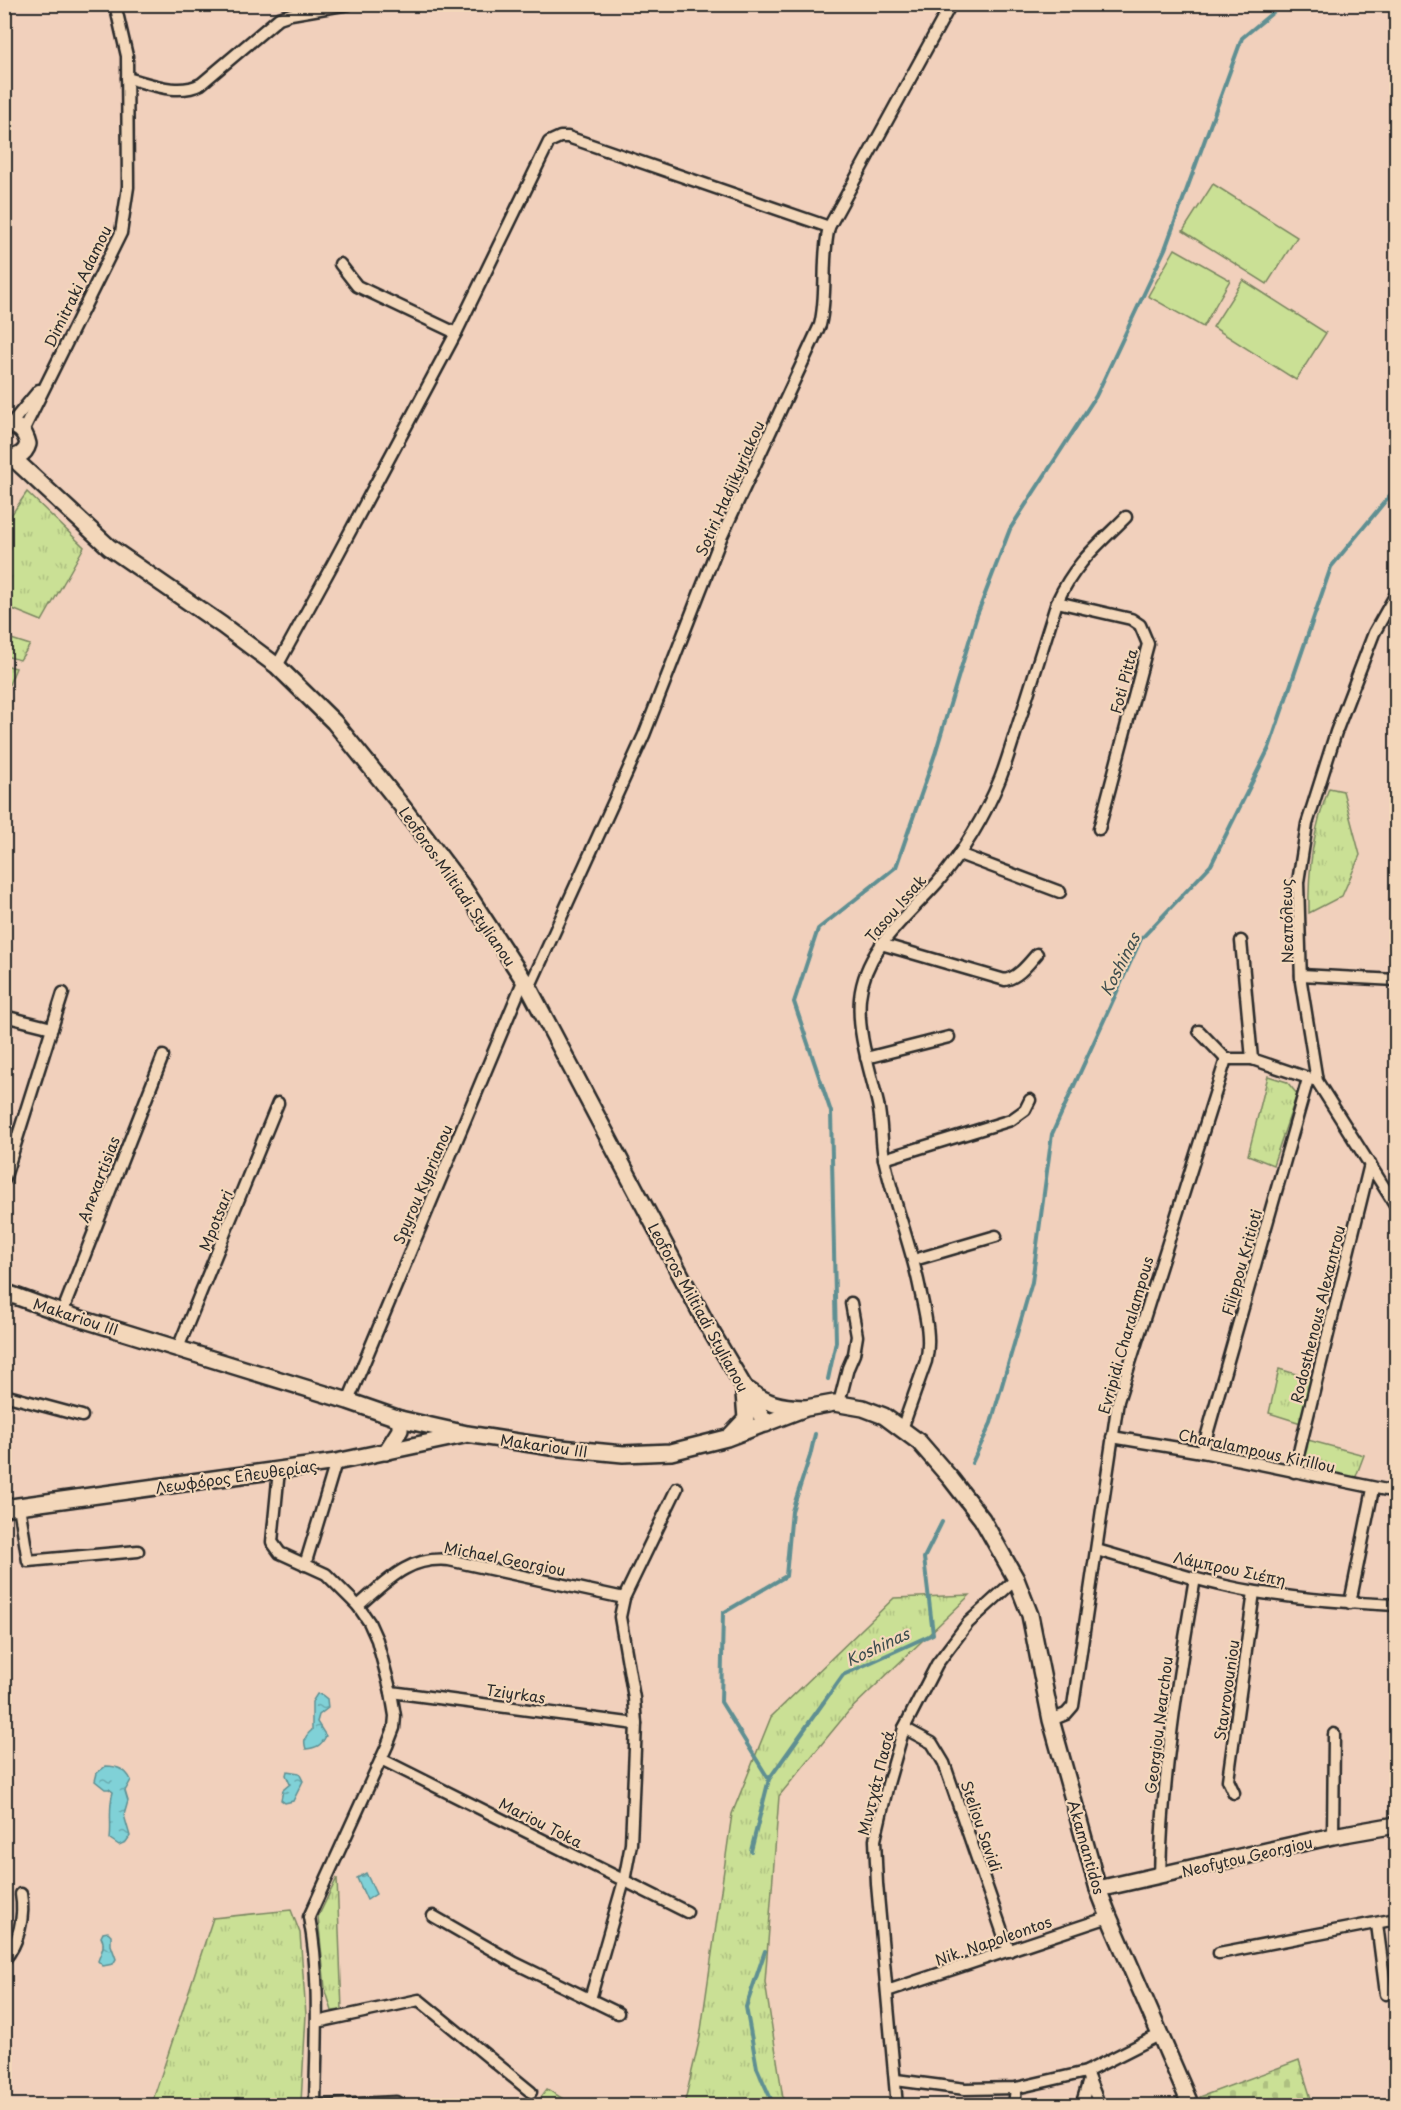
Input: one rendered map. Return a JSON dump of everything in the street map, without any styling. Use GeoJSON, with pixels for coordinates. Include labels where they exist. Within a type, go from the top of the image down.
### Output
{"type":"FeatureCollection","features":[{"type":"Feature","properties":{"kind":"main road","name":"Leoforos Miltiadi Stylianou"},"geometry":{"type":"LineString","coordinates":[[13,446],[64,505],[109,547],[277,666],[334,722],[401,805],[465,890],[526,983],[693,1300],[766,1424]]}},
{"type":"Feature","properties":{"kind":"main road","name":"Makariou III"},"geometry":{"type":"LineString","coordinates":[[4,1292],[62,1313],[400,1419],[467,1434],[562,1448],[623,1454],[671,1452],[728,1438],[820,1404],[839,1403],[873,1411],[902,1429],[928,1451],[982,1519],[1016,1579]]}},
{"type":"Feature","properties":{"kind":"main road"},"geometry":{"type":"LineString","coordinates":[[743,1387],[763,1401],[788,1407],[806,1408]]}},
{"type":"Feature","properties":{"kind":"main road"},"geometry":{"type":"LineString","coordinates":[[728,1438],[746,1419],[743,1387]]}},
{"type":"Feature","properties":{"kind":"main road"},"geometry":{"type":"LineString","coordinates":[[386,1452],[400,1430],[400,1419]]}},
{"type":"Feature","properties":{"kind":"main road","name":"Λεωφόρος Ελευθερίας"},"geometry":{"type":"LineString","coordinates":[[12,1507],[336,1462],[467,1434]]}},
{"type":"Feature","properties":{"kind":"main road","name":"Akamantidos"},"geometry":{"type":"LineString","coordinates":[[1016,1579],[1030,1615],[1051,1720],[1098,1889],[1191,2106]]}},
{"type":"Feature","properties":{"kind":"main road","name":"Neofytou Georgiou"},"geometry":{"type":"LineString","coordinates":[[1098,1889],[1333,1836],[1396,1825]]}},
{"type":"Feature","properties":{"kind":"street","name":"Dimitraki Adamou"},"geometry":{"type":"LineString","coordinates":[[13,446],[121,233],[128,187],[127,56],[115,4]]}},
{"type":"Feature","properties":{"kind":"street"},"geometry":{"type":"LineString","coordinates":[[127,78],[181,90],[191,89],[201,84],[279,18],[349,4]]}},
{"type":"Feature","properties":{"kind":"street","name":"Sotiri Hadjikyriakou"},"geometry":{"type":"LineString","coordinates":[[526,983],[644,735],[721,538],[820,325],[824,308],[826,238],[829,227],[951,4]]}},
{"type":"Feature","properties":{"kind":"street"},"geometry":{"type":"LineString","coordinates":[[277,666],[456,333],[549,142],[560,137],[568,137],[829,227]]}},
{"type":"Feature","properties":{"kind":"street"},"geometry":{"type":"LineString","coordinates":[[340,264],[357,286],[456,333]]}},
{"type":"Feature","properties":{"kind":"street","name":"Tasou Issak"},"geometry":{"type":"LineString","coordinates":[[902,1429],[928,1351],[926,1323],[914,1260],[884,1159],[878,1107],[866,1058],[859,1012],[866,973],[881,944],[893,928],[937,882],[959,854],[982,818],[1001,778],[1057,602],[1066,582],[1078,565],[1126,517]]}},
{"type":"Feature","properties":{"kind":"street","name":"Νεαπόλεως"},"geometry":{"type":"LineString","coordinates":[[1396,594],[1374,633],[1336,732],[1307,824],[1298,882],[1301,975],[1313,1080],[1396,1206]]}},
{"type":"Feature","properties":{"kind":"street","name":"Foti Pitta"},"geometry":{"type":"LineString","coordinates":[[1057,602],[1131,619],[1140,625],[1148,644],[1099,829]]}},
{"type":"Feature","properties":{"kind":"street"},"geometry":{"type":"LineString","coordinates":[[959,854],[1060,892]]}},
{"type":"Feature","properties":{"kind":"street"},"geometry":{"type":"LineString","coordinates":[[1240,941],[1252,1059]]}},
{"type":"Feature","properties":{"kind":"street"},"geometry":{"type":"LineString","coordinates":[[881,944],[1005,980],[1021,972],[1037,954]]}},
{"type":"Feature","properties":{"kind":"street"},"geometry":{"type":"LineString","coordinates":[[1301,975],[1396,980]]}},
{"type":"Feature","properties":{"kind":"street","name":"Spyrou Kyprianou"},"geometry":{"type":"LineString","coordinates":[[348,1401],[526,983]]}},
{"type":"Feature","properties":{"kind":"street"},"geometry":{"type":"LineString","coordinates":[[4,1180],[63,993]]}},
{"type":"Feature","properties":{"kind":"street"},"geometry":{"type":"LineString","coordinates":[[4,1016],[52,1028]]}},
{"type":"Feature","properties":{"kind":"street"},"geometry":{"type":"LineString","coordinates":[[1199,1031],[1226,1059],[1252,1059],[1313,1080]]}},
{"type":"Feature","properties":{"kind":"street"},"geometry":{"type":"LineString","coordinates":[[866,1058],[950,1037]]}},
{"type":"Feature","properties":{"kind":"street","name":"Anexartisias"},"geometry":{"type":"LineString","coordinates":[[62,1313],[163,1056]]}},
{"type":"Feature","properties":{"kind":"street","name":"Evripidi Charalampous"},"geometry":{"type":"LineString","coordinates":[[1051,1720],[1066,1714],[1073,1706],[1118,1401],[1226,1059]]}},
{"type":"Feature","properties":{"kind":"street","name":"Filippou Kritioti"},"geometry":{"type":"LineString","coordinates":[[1202,1452],[1313,1080]]}},
{"type":"Feature","properties":{"kind":"street"},"geometry":{"type":"LineString","coordinates":[[884,1159],[1011,1120],[1025,1110],[1030,1100]]}},
{"type":"Feature","properties":{"kind":"street","name":"Mpotsari"},"geometry":{"type":"LineString","coordinates":[[178,1348],[278,1103]]}},
{"type":"Feature","properties":{"kind":"street","name":"Rodosthenous Alexantrou"},"geometry":{"type":"LineString","coordinates":[[1294,1472],[1370,1164]]}},
{"type":"Feature","properties":{"kind":"street"},"geometry":{"type":"LineString","coordinates":[[914,1260],[996,1236]]}},
{"type":"Feature","properties":{"kind":"street"},"geometry":{"type":"LineString","coordinates":[[839,1403],[854,1354],[856,1336],[850,1303]]}},
{"type":"Feature","properties":{"kind":"street"},"geometry":{"type":"LineString","coordinates":[[4,1395],[82,1416]]}},
{"type":"Feature","properties":{"kind":"street","name":"Charalampous Kirillou"},"geometry":{"type":"LineString","coordinates":[[1112,1437],[1202,1452],[1396,1492]]}},
{"type":"Feature","properties":{"kind":"street"},"geometry":{"type":"LineString","coordinates":[[305,1565],[336,1462]]}},
{"type":"Feature","properties":{"kind":"street"},"geometry":{"type":"LineString","coordinates":[[279,1470],[272,1542],[280,1553],[326,1574],[358,1606],[373,1629],[391,1692],[395,1716],[394,1728],[381,1759],[309,1917],[315,1977],[315,2105],[396,2102],[403,2106]]}},
{"type":"Feature","properties":{"kind":"street"},"geometry":{"type":"LineString","coordinates":[[590,1999],[624,1881],[631,1844],[636,1724],[620,1617],[624,1598],[677,1488]]}},
{"type":"Feature","properties":{"kind":"street"},"geometry":{"type":"LineString","coordinates":[[1350,1603],[1373,1489]]}},
{"type":"Feature","properties":{"kind":"street"},"geometry":{"type":"LineString","coordinates":[[12,1507],[28,1561],[138,1551]]}},
{"type":"Feature","properties":{"kind":"street","name":"Λάμπρου Σιέπη"},"geometry":{"type":"LineString","coordinates":[[1097,1550],[1254,1592],[1350,1603],[1396,1605]]}},
{"type":"Feature","properties":{"kind":"street","name":"Michael Georgiou"},"geometry":{"type":"LineString","coordinates":[[358,1606],[404,1568],[413,1563],[434,1558],[624,1598]]}},
{"type":"Feature","properties":{"kind":"street","name":"Georgiou Nearchou"},"geometry":{"type":"LineString","coordinates":[[1160,1876],[1164,1789],[1178,1680],[1195,1578]]}},
{"type":"Feature","properties":{"kind":"street","name":"Μιντχάτ Πασά"},"geometry":{"type":"LineString","coordinates":[[897,2106],[875,1840],[904,1728],[938,1664],[968,1623],[1016,1579]]}},
{"type":"Feature","properties":{"kind":"street","name":"Stavrovouniou"},"geometry":{"type":"LineString","coordinates":[[1234,1792],[1228,1780],[1254,1592]]}},
{"type":"Feature","properties":{"kind":"street","name":"Tziyrkas"},"geometry":{"type":"LineString","coordinates":[[391,1692],[636,1724]]}},
{"type":"Feature","properties":{"kind":"street","name":"Steliou Savidi"},"geometry":{"type":"LineString","coordinates":[[904,1728],[932,1743],[944,1764],[1009,1951]]}},
{"type":"Feature","properties":{"kind":"street"},"geometry":{"type":"LineString","coordinates":[[1333,1836],[1334,1734]]}},
{"type":"Feature","properties":{"kind":"street","name":"Mariou Toka"},"geometry":{"type":"LineString","coordinates":[[381,1759],[687,1912]]}},
{"type":"Feature","properties":{"kind":"street"},"geometry":{"type":"LineString","coordinates":[[4,1960],[13,1949],[18,1936],[22,1912],[21,1894]]}},
{"type":"Feature","properties":{"kind":"street"},"geometry":{"type":"LineString","coordinates":[[433,1916],[515,1963],[618,2013]]}},
{"type":"Feature","properties":{"kind":"street","name":"Nik. Napoleontos"},"geometry":{"type":"LineString","coordinates":[[887,1991],[1109,1917]]}},
{"type":"Feature","properties":{"kind":"street"},"geometry":{"type":"LineString","coordinates":[[1219,1953],[1396,1919]]}},
{"type":"Feature","properties":{"kind":"street"},"geometry":{"type":"LineString","coordinates":[[1377,1924],[1386,1994]]}},
{"type":"Feature","properties":{"kind":"street"},"geometry":{"type":"LineString","coordinates":[[316,2022],[419,2000],[531,2092]]}},
{"type":"Feature","properties":{"kind":"street"},"geometry":{"type":"LineString","coordinates":[[896,2080],[965,2089],[1016,2088],[1087,2076],[1159,2035]]}},
{"type":"Feature","properties":{"kind":"street"},"geometry":{"type":"LineString","coordinates":[[1080,2106],[1087,2076]]}},
{"type":"Feature","properties":{"kind":"street"},"geometry":{"type":"LineString","coordinates":[[1087,2076],[1100,2106]]}},
{"type":"Feature","properties":{"kind":"street"},"geometry":{"type":"LineString","coordinates":[[1014,2106],[1016,2088]]}},
{"type":"Feature","properties":{"kind":"green space"},"geometry":{"type":"Polygon","coordinates":[[[1213,184],[1297,237],[1267,284],[1183,231],[1213,184]]]}},
{"type":"Feature","properties":{"kind":"green space"},"geometry":{"type":"Polygon","coordinates":[[[1175,249],[1230,280],[1203,327],[1148,296],[1175,249]]]}},
{"type":"Feature","properties":{"kind":"green space"},"geometry":{"type":"Polygon","coordinates":[[[1243,280],[1326,333],[1296,380],[1213,327],[1243,280]]]}},
{"type":"Feature","properties":{"kind":"green space"},"geometry":{"type":"Polygon","coordinates":[[[27,492],[84,547],[42,621],[5,606],[5,524],[27,492]]]}},
{"type":"Feature","properties":{"kind":"green space"},"geometry":{"type":"Polygon","coordinates":[[[5,637],[30,645],[20,660],[5,656],[5,637]]]}},
{"type":"Feature","properties":{"kind":"green space"},"geometry":{"type":"Polygon","coordinates":[[[4,665],[16,668],[5,694],[4,665]]]}},
{"type":"Feature","properties":{"kind":"green space"},"geometry":{"type":"Polygon","coordinates":[[[1329,788],[1343,791],[1360,855],[1342,896],[1309,913],[1309,880],[1313,849],[1319,819],[1329,788]]]}},
{"type":"Feature","properties":{"kind":"green space"},"geometry":{"type":"Polygon","coordinates":[[[1268,1076],[1287,1082],[1297,1094],[1273,1165],[1248,1155],[1268,1076]]]}},
{"type":"Feature","properties":{"kind":"green space"},"geometry":{"type":"Polygon","coordinates":[[[1279,1369],[1313,1379],[1301,1423],[1269,1413],[1279,1369]]]}},
{"type":"Feature","properties":{"kind":"green space"},"geometry":{"type":"Polygon","coordinates":[[[1308,1440],[1364,1455],[1355,1479],[1301,1467],[1308,1440]]]}},
{"type":"Feature","properties":{"kind":"green space"},"geometry":{"type":"Polygon","coordinates":[[[970,1595],[848,1712],[779,1796],[765,1982],[784,2105],[684,2105],[700,2037],[732,1814],[771,1717],[894,1598],[970,1595]]]}},
{"type":"Feature","properties":{"kind":"green space"},"geometry":{"type":"Polygon","coordinates":[[[337,1878],[342,2010],[332,2011],[325,1988],[318,1917],[337,1878]]]}},
{"type":"Feature","properties":{"kind":"green space"},"geometry":{"type":"Polygon","coordinates":[[[291,1910],[300,1933],[306,2015],[301,2102],[151,2106],[213,1918],[291,1910]]]}},
{"type":"Feature","properties":{"kind":"green space"},"geometry":{"type":"Polygon","coordinates":[[[1299,2060],[1313,2105],[1204,2105],[1200,2097],[1299,2060]]]}},
{"type":"Feature","properties":{"kind":"green space"},"geometry":{"type":"Polygon","coordinates":[[[547,2089],[573,2105],[536,2104],[547,2089]]]}},
{"type":"Feature","properties":{"kind":"water"},"geometry":{"type":"Polygon","coordinates":[[[317,1694],[327,1699],[328,1708],[319,1715],[317,1722],[326,1736],[318,1746],[306,1749],[305,1738],[312,1730],[312,1702],[317,1694]]]}},
{"type":"Feature","properties":{"kind":"water"},"geometry":{"type":"Polygon","coordinates":[[[106,1766],[121,1769],[131,1780],[125,1791],[128,1801],[124,1815],[130,1836],[126,1842],[119,1845],[110,1839],[113,1792],[95,1781],[97,1773],[106,1766]]]}},
{"type":"Feature","properties":{"kind":"water"},"geometry":{"type":"Polygon","coordinates":[[[287,1771],[299,1773],[303,1781],[293,1801],[285,1803],[281,1800],[283,1790],[290,1784],[286,1775],[287,1771]]]}},
{"type":"Feature","properties":{"kind":"water"},"geometry":{"type":"Polygon","coordinates":[[[366,1873],[376,1894],[367,1900],[357,1878],[366,1873]]]}},
{"type":"Feature","properties":{"kind":"water"},"geometry":{"type":"Polygon","coordinates":[[[108,1932],[111,1935],[111,1945],[116,1959],[113,1964],[103,1966],[98,1961],[103,1946],[101,1937],[103,1933],[108,1932]]]}},
{"type":"Feature","properties":{"kind":"waterway"},"geometry":{"type":"LineString","coordinates":[[828,1379],[836,1342],[831,1112],[794,1002],[818,929],[896,867],[935,754],[977,615],[1010,529],[1096,396],[1165,249],[1242,38],[1283,4]]}},
{"type":"Feature","properties":{"kind":"waterway","name":"Koshinas"},"geometry":{"type":"LineString","coordinates":[[972,1463],[991,1423],[1032,1282],[1052,1134],[1141,939],[1211,865],[1269,748],[1331,567],[1396,488]]}},
{"type":"Feature","properties":{"kind":"waterway"},"geometry":{"type":"LineString","coordinates":[[768,1778],[721,1702],[723,1613],[786,1576],[792,1511],[815,1434]]}},
{"type":"Feature","properties":{"kind":"waterway","name":"Koshinas"},"geometry":{"type":"LineString","coordinates":[[751,1851],[769,1779],[843,1675],[933,1634],[924,1558],[942,1522]]}},
{"type":"Feature","properties":{"kind":"waterway","name":"Koshinas"},"geometry":{"type":"LineString","coordinates":[[765,1951],[746,2007],[757,2068],[774,2106]]}}]}
